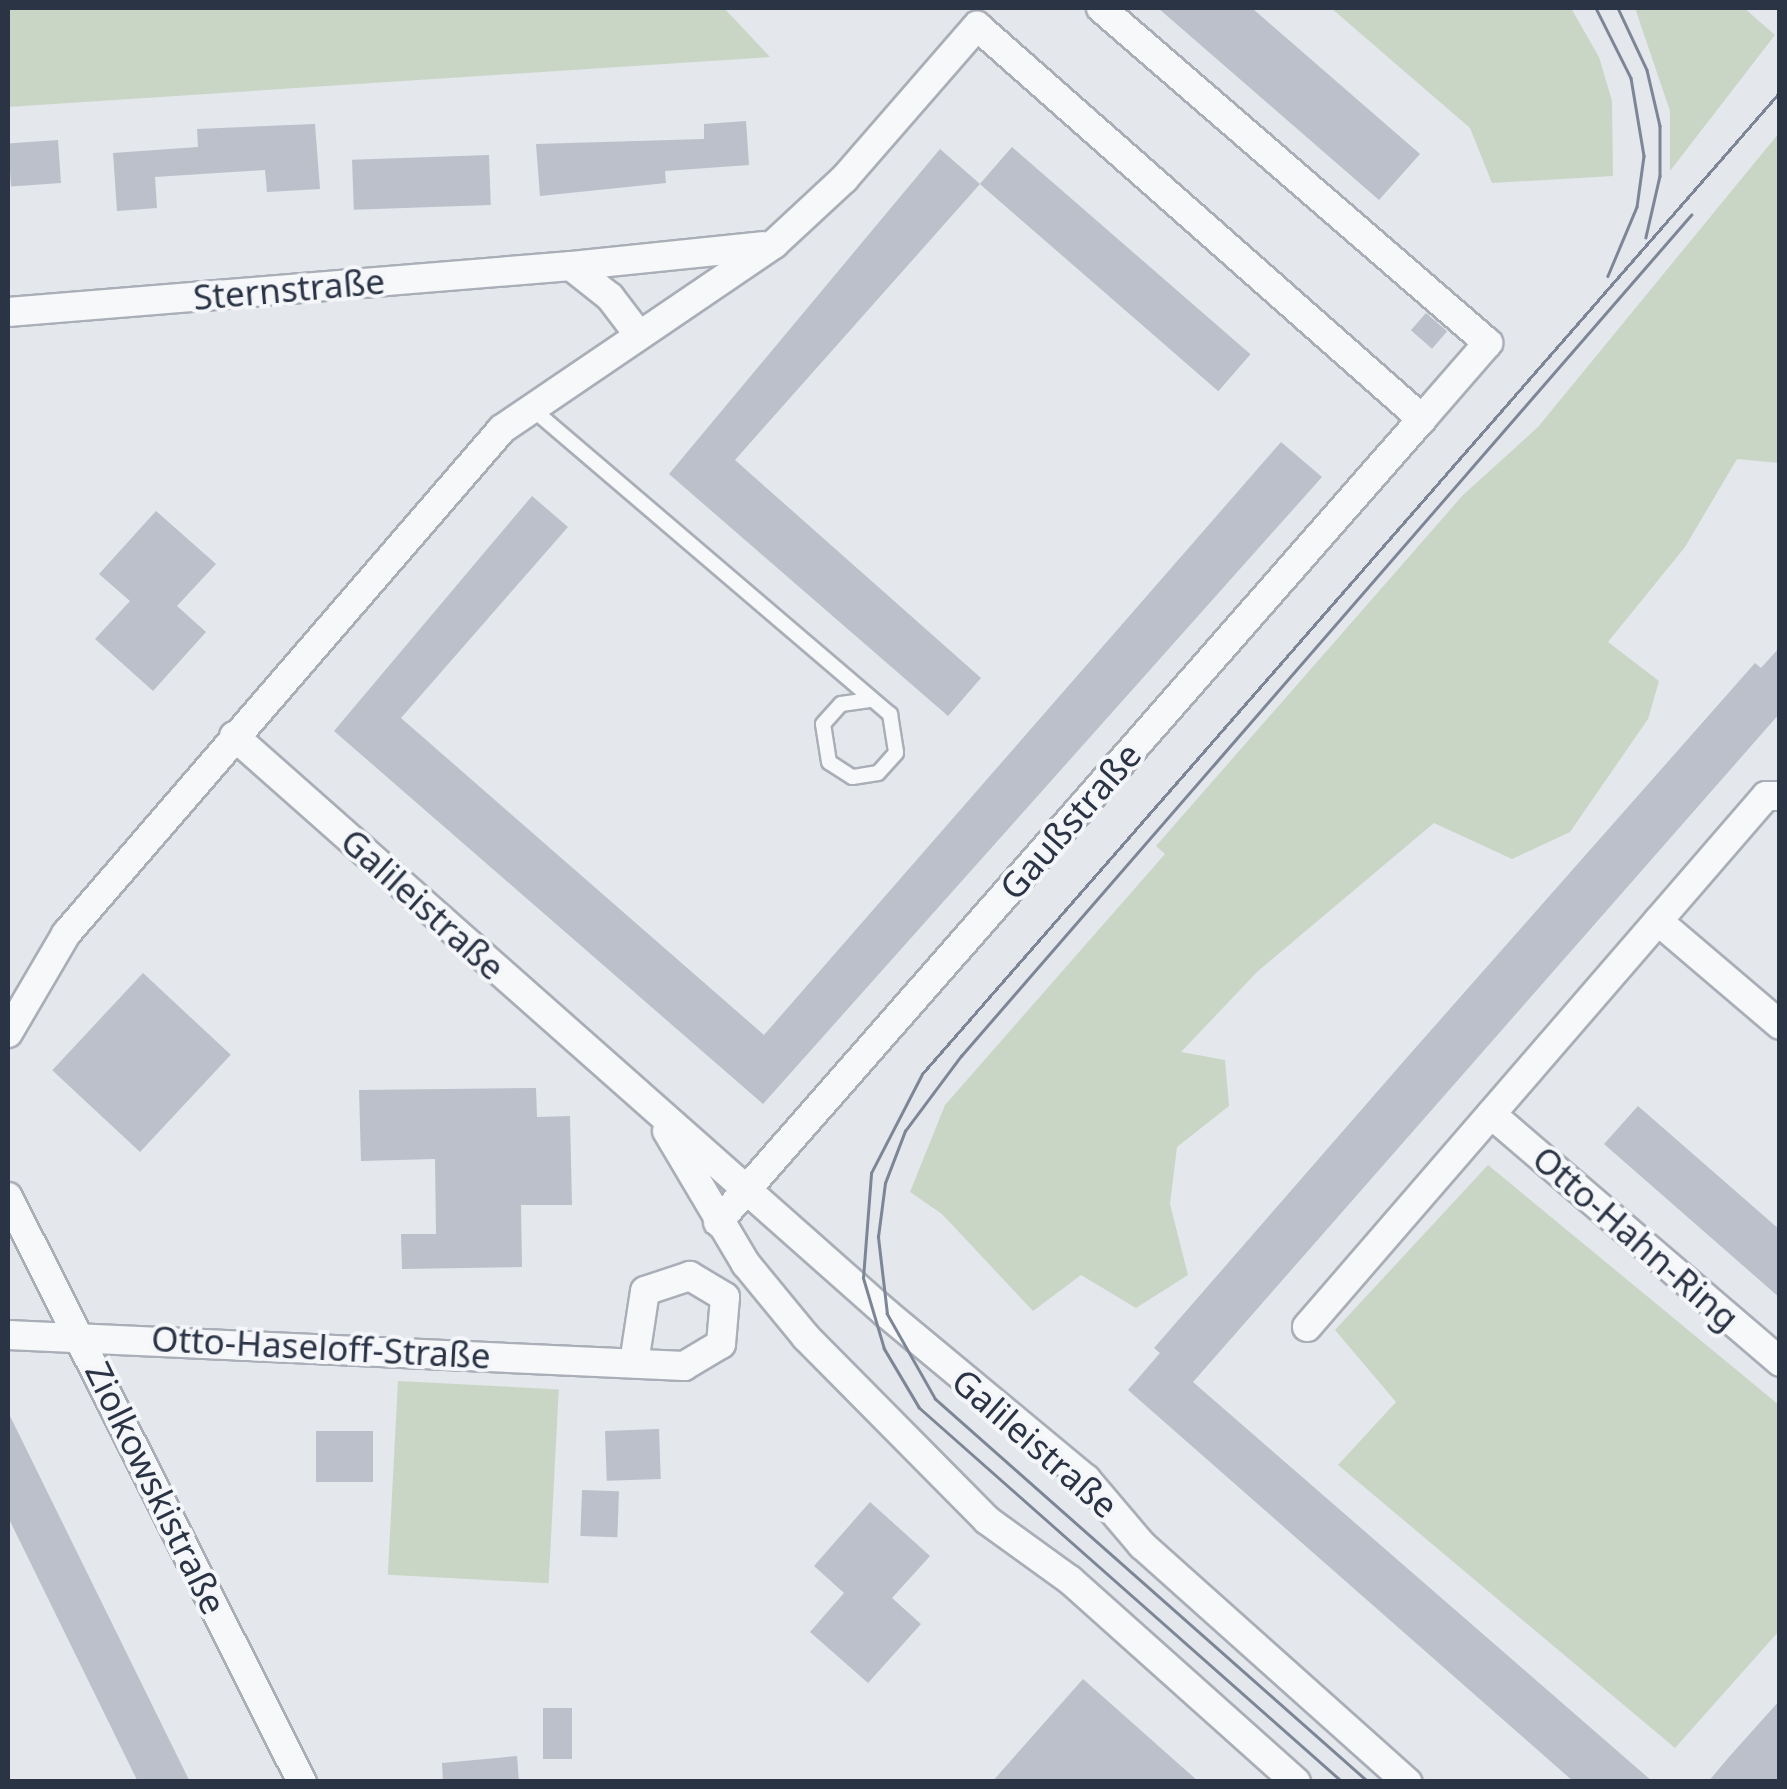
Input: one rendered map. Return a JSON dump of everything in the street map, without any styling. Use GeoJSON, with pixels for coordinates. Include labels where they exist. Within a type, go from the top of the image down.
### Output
{"type":"FeatureCollection","features":[{"type":"Feature","properties":{"kind":"street","name":"Gaußstraße"},"geometry":{"type":"LineString","coordinates":[[718,1222],[1488,343],[1101,8]]}},
{"type":"Feature","properties":{"kind":"street"},"geometry":{"type":"LineString","coordinates":[[9,1026],[66,934],[234,736],[529,405],[774,244],[844,179],[985,17],[1422,419]]}},
{"type":"Feature","properties":{"kind":"street","name":"Sternstraße"},"geometry":{"type":"LineString","coordinates":[[8,312],[571,266],[774,244]]}},
{"type":"Feature","properties":{"kind":"street"},"geometry":{"type":"LineString","coordinates":[[571,266],[610,297],[640,335]]}},
{"type":"Feature","properties":{"kind":"street","name":"Galileistraße"},"geometry":{"type":"LineString","coordinates":[[234,736],[746,1191],[1086,1479],[1142,1545],[1407,1782]]}},
{"type":"Feature","properties":{"kind":"street"},"geometry":{"type":"LineString","coordinates":[[1308,1327],[1766,796],[1780,796]]}},
{"type":"Feature","properties":{"kind":"street"},"geometry":{"type":"LineString","coordinates":[[1658,920],[1780,1026]]}},
{"type":"Feature","properties":{"kind":"street","name":"Galileistraße"},"geometry":{"type":"LineString","coordinates":[[656,1112],[718,1222],[784,1313],[900,1424],[961,1496],[1070,1580],[1296,1782]]}},
{"type":"Feature","properties":{"kind":"street","name":"Otto-Hahn-Ring"},"geometry":{"type":"LineString","coordinates":[[1492,1114],[1780,1362]]}},
{"type":"Feature","properties":{"kind":"street","name":"Ziolkowskistraße"},"geometry":{"type":"LineString","coordinates":[[8,1196],[302,1782]]}},
{"type":"Feature","properties":{"kind":"street","name":"Otto-Haseloff-Straße"},"geometry":{"type":"LineString","coordinates":[[8,1335],[80,1335],[634,1363]]}},
{"type":"Feature","properties":{"kind":"lane"},"geometry":{"type":"LineString","coordinates":[[529,405],[868,700],[890,714],[896,752],[878,772],[852,777],[829,762],[823,724],[841,704],[868,700]]}},
{"type":"Feature","properties":{"kind":"green space"},"geometry":{"type":"Polygon","coordinates":[[[8,8],[724,8],[770,57],[8,107],[8,8]]]}},
{"type":"Feature","properties":{"kind":"green space"},"geometry":{"type":"Polygon","coordinates":[[[1331,8],[1571,8],[1599,57],[1612,101],[1613,176],[1492,183],[1470,128],[1331,8]]]}},
{"type":"Feature","properties":{"kind":"green space"},"geometry":{"type":"Polygon","coordinates":[[[1635,8],[1744,8],[1775,35],[1670,171],[1670,111],[1635,8]]]}},
{"type":"Feature","properties":{"kind":"green space"},"geometry":{"type":"Polygon","coordinates":[[[1779,133],[1779,463],[1737,459],[1685,547],[1608,642],[1659,681],[1648,719],[1570,832],[1512,859],[1434,823],[1258,971],[1181,1052],[1225,1060],[1229,1106],[1177,1147],[1170,1204],[1188,1275],[1136,1308],[1081,1275],[1033,1311],[942,1214],[910,1192],[945,1105],[1165,854],[1156,846],[1463,495],[1538,427],[1779,133]]]}},
{"type":"Feature","properties":{"kind":"green space"},"geometry":{"type":"Polygon","coordinates":[[[1488,1165],[1779,1405],[1779,1631],[1675,1748],[1338,1465],[1396,1402],[1335,1330],[1488,1165]]]}},
{"type":"Feature","properties":{"kind":"green space"},"geometry":{"type":"Polygon","coordinates":[[[398,1381],[559,1389],[549,1583],[388,1575],[398,1381]]]}},
{"type":"Feature","properties":{"kind":"building"},"geometry":{"type":"Polygon","coordinates":[[[1158,8],[1252,8],[1420,154],[1379,200],[1158,8]]]}},
{"type":"Feature","properties":{"kind":"building"},"geometry":{"type":"Polygon","coordinates":[[[746,121],[749,165],[665,171],[666,183],[540,196],[536,144],[704,139],[704,124],[746,121]]]}},
{"type":"Feature","properties":{"kind":"building"},"geometry":{"type":"Polygon","coordinates":[[[315,124],[320,189],[267,192],[265,170],[155,177],[157,208],[117,211],[113,153],[198,147],[197,129],[315,124]]]}},
{"type":"Feature","properties":{"kind":"building"},"geometry":{"type":"Polygon","coordinates":[[[58,140],[61,183],[11,186],[8,143],[58,140]]]}},
{"type":"Feature","properties":{"kind":"building"},"geometry":{"type":"Polygon","coordinates":[[[1012,147],[1250,354],[1218,391],[980,184],[1012,147]]]}},
{"type":"Feature","properties":{"kind":"building"},"geometry":{"type":"Polygon","coordinates":[[[940,149],[980,184],[735,460],[981,678],[948,716],[669,474],[940,149]]]}},
{"type":"Feature","properties":{"kind":"building"},"geometry":{"type":"Polygon","coordinates":[[[489,155],[491,205],[354,210],[352,160],[489,155]]]}},
{"type":"Feature","properties":{"kind":"building"},"geometry":{"type":"Polygon","coordinates":[[[1426,313],[1447,331],[1432,349],[1411,330],[1426,313]]]}},
{"type":"Feature","properties":{"kind":"building"},"geometry":{"type":"Polygon","coordinates":[[[1281,442],[1322,477],[763,1104],[334,731],[532,496],[568,527],[401,718],[764,1035],[1281,442]]]}},
{"type":"Feature","properties":{"kind":"building"},"geometry":{"type":"Polygon","coordinates":[[[156,511],[216,564],[177,606],[206,632],[153,691],[95,639],[130,601],[99,574],[156,511]]]}},
{"type":"Feature","properties":{"kind":"building"},"geometry":{"type":"Polygon","coordinates":[[[1780,647],[1780,713],[1193,1382],[1653,1782],[1574,1782],[1128,1390],[1160,1353],[1154,1348],[1410,1054],[1755,663],[1761,668],[1780,647]]]}},
{"type":"Feature","properties":{"kind":"building"},"geometry":{"type":"Polygon","coordinates":[[[143,973],[231,1055],[140,1152],[52,1070],[143,973]]]}},
{"type":"Feature","properties":{"kind":"building"},"geometry":{"type":"Polygon","coordinates":[[[536,1088],[537,1117],[570,1116],[572,1205],[521,1205],[522,1267],[402,1269],[401,1234],[436,1234],[435,1159],[361,1161],[359,1090],[536,1088]]]}},
{"type":"Feature","properties":{"kind":"building"},"geometry":{"type":"Polygon","coordinates":[[[1638,1106],[1780,1230],[1780,1298],[1604,1144],[1638,1106]]]}},
{"type":"Feature","properties":{"kind":"building"},"geometry":{"type":"Polygon","coordinates":[[[8,1412],[190,1782],[138,1782],[8,1517],[8,1412]]]}},
{"type":"Feature","properties":{"kind":"building"},"geometry":{"type":"Polygon","coordinates":[[[659,1429],[661,1479],[607,1481],[605,1431],[659,1429]]]}},
{"type":"Feature","properties":{"kind":"building"},"geometry":{"type":"Polygon","coordinates":[[[316,1431],[373,1431],[373,1482],[316,1482],[316,1431]]]}},
{"type":"Feature","properties":{"kind":"building"},"geometry":{"type":"Polygon","coordinates":[[[582,1490],[619,1491],[617,1537],[580,1536],[582,1490]]]}},
{"type":"Feature","properties":{"kind":"building"},"geometry":{"type":"Polygon","coordinates":[[[870,1502],[930,1556],[892,1598],[921,1624],[868,1683],[810,1632],[844,1593],[814,1566],[870,1502]]]}},
{"type":"Feature","properties":{"kind":"building"},"geometry":{"type":"Polygon","coordinates":[[[1083,1679],[1199,1782],[992,1782],[1083,1679]]]}},
{"type":"Feature","properties":{"kind":"building"},"geometry":{"type":"Polygon","coordinates":[[[1780,1700],[1780,1782],[1708,1782],[1729,1757],[1780,1700]]]}},
{"type":"Feature","properties":{"kind":"building"},"geometry":{"type":"Polygon","coordinates":[[[543,1708],[572,1708],[572,1759],[543,1759],[543,1708]]]}},
{"type":"Feature","properties":{"kind":"building"},"geometry":{"type":"Polygon","coordinates":[[[517,1756],[519,1782],[443,1782],[442,1763],[517,1756]]]}},
{"type":"Feature","properties":{"kind":"tram line"},"geometry":{"type":"LineString","coordinates":[[1596,8],[1631,78],[1644,156],[1637,207],[1608,276]]}},
{"type":"Feature","properties":{"kind":"tram line"},"geometry":{"type":"LineString","coordinates":[[1618,8],[1647,70],[1660,126],[1660,176],[1646,237]]}},
{"type":"Feature","properties":{"kind":"tram line"},"geometry":{"type":"LineString","coordinates":[[1342,1782],[919,1408],[884,1349],[863,1278],[871,1173],[922,1074],[1780,92]]}},
{"type":"Feature","properties":{"kind":"tram line"},"geometry":{"type":"LineString","coordinates":[[1368,1782],[935,1399],[887,1314],[878,1237],[885,1183],[905,1131],[961,1056],[1691,215]]}}]}
